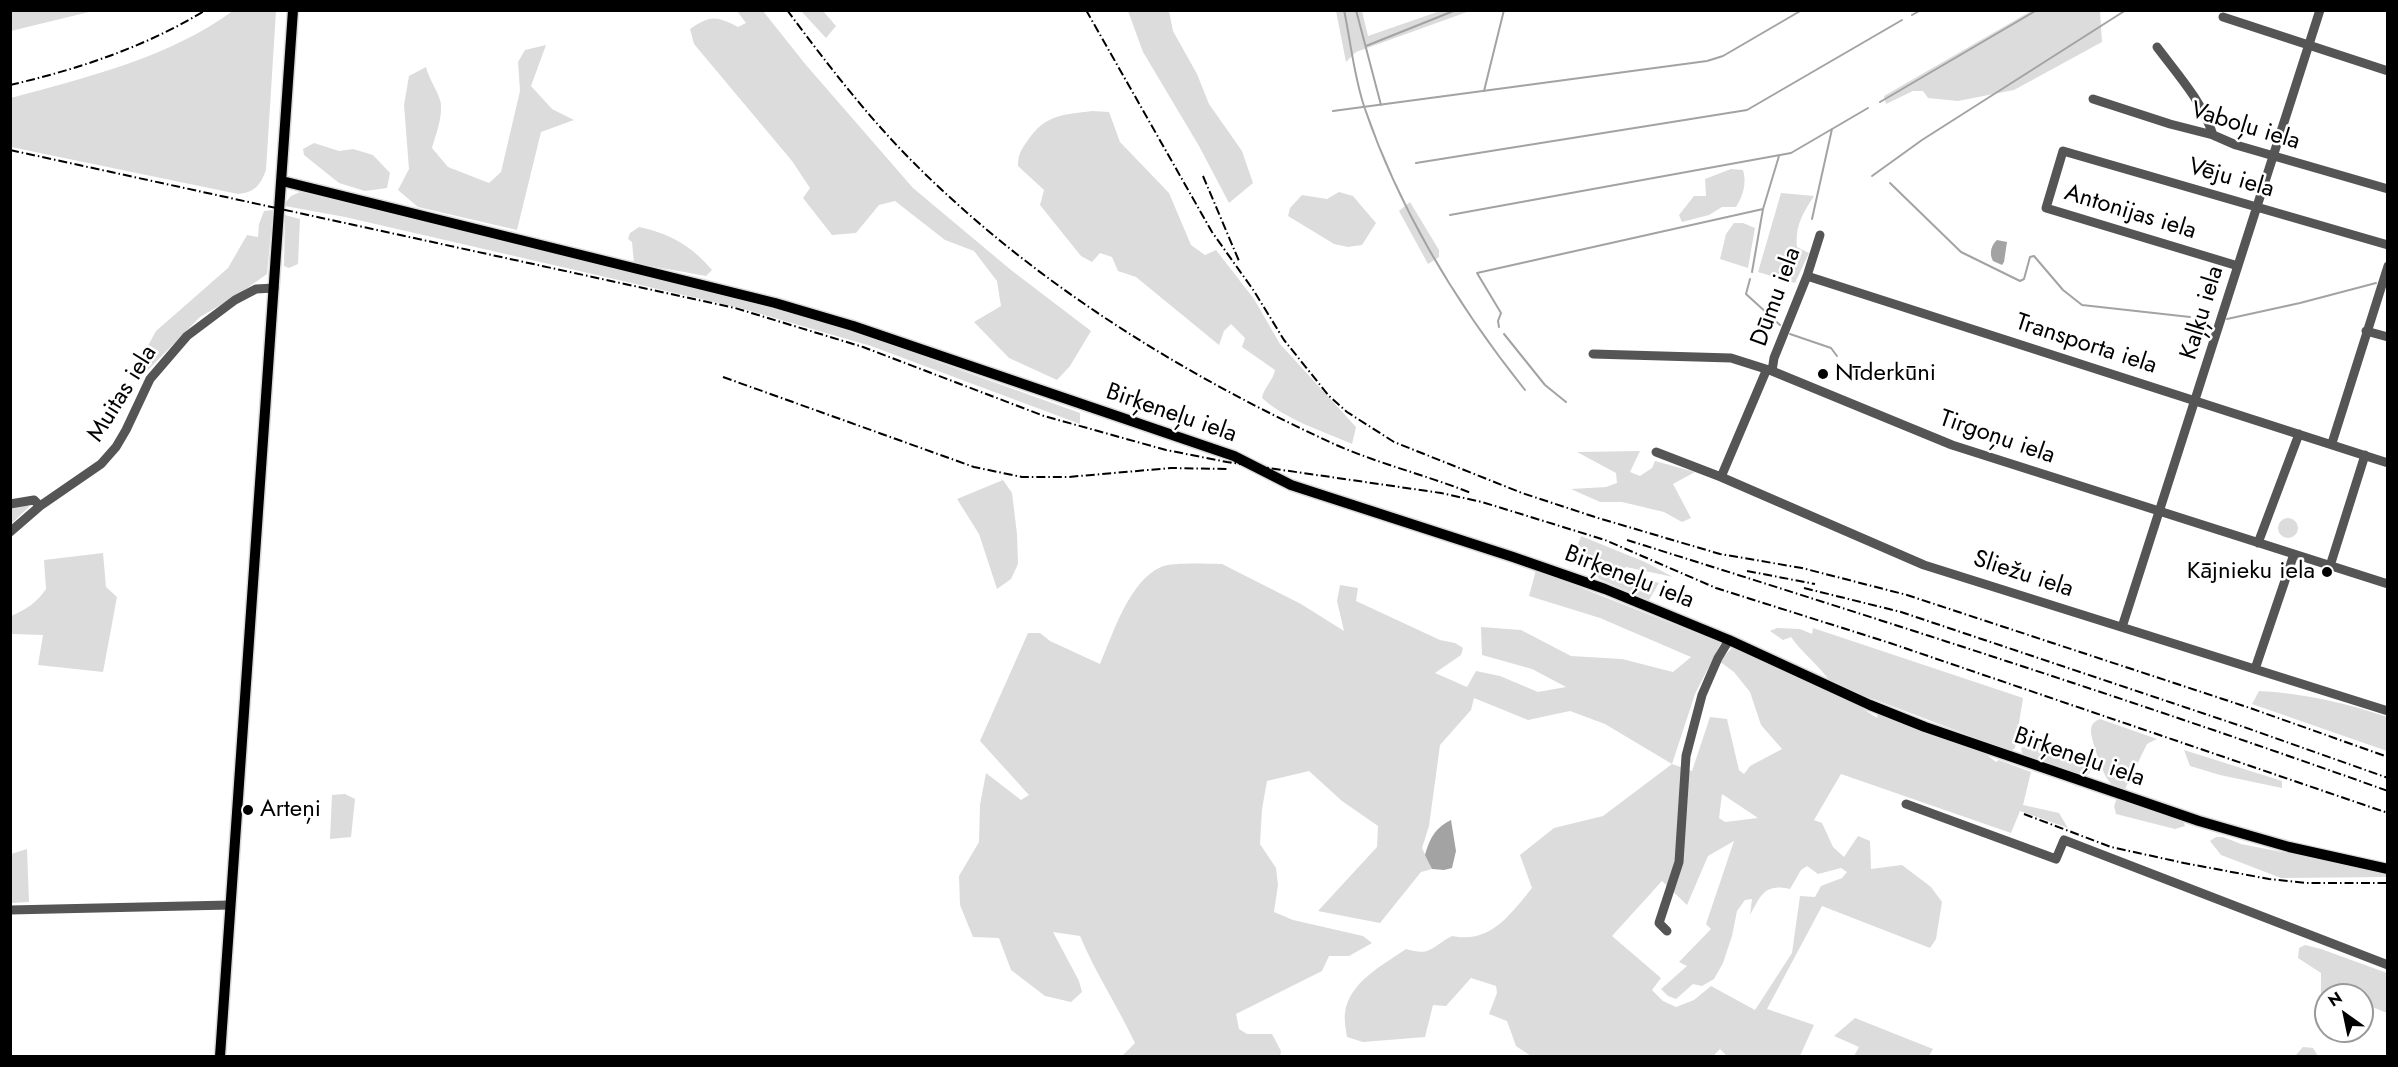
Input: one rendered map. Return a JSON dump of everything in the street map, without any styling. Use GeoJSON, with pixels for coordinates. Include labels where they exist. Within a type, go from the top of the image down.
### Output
{"type":"FeatureCollection","features":[{"type":"Feature","properties":{"kind":"main road"},"geometry":{"type":"LineString","coordinates":[[220,1056],[293,10]]}},
{"type":"Feature","properties":{"kind":"main road","name":"Birķeneļu iela"},"geometry":{"type":"LineString","coordinates":[[282,181],[775,303],[853,326],[1234,456],[1291,484],[1514,556],[1605,589],[1729,640],[1870,705],[1925,727],[2199,822],[2289,847],[2388,869]]}},
{"type":"Feature","properties":{"kind":"street","name":"Kaļķu iela"},"geometry":{"type":"LineString","coordinates":[[2122,627],[2196,400],[2307,43],[2320,10]]}},
{"type":"Feature","properties":{"kind":"street"},"geometry":{"type":"LineString","coordinates":[[2223,17],[2388,71]]}},
{"type":"Feature","properties":{"kind":"street"},"geometry":{"type":"LineString","coordinates":[[2157,47],[2192,92],[2209,122],[2213,135]]}},
{"type":"Feature","properties":{"kind":"street","name":"Vaboļu iela"},"geometry":{"type":"LineString","coordinates":[[2092,99],[2213,135],[2236,146],[2388,189]]}},
{"type":"Feature","properties":{"kind":"street","name":"Vēju iela"},"geometry":{"type":"LineString","coordinates":[[2046,208],[2063,151],[2388,245]]}},
{"type":"Feature","properties":{"kind":"street","name":"Antonijas iela"},"geometry":{"type":"LineString","coordinates":[[2046,208],[2238,266]]}},
{"type":"Feature","properties":{"kind":"street","name":"Dūmu iela"},"geometry":{"type":"LineString","coordinates":[[1721,477],[1769,371],[1807,276],[1820,235]]}},
{"type":"Feature","properties":{"kind":"street"},"geometry":{"type":"LineString","coordinates":[[2332,443],[2388,266]]}},
{"type":"Feature","properties":{"kind":"street","name":"Transporta iela"},"geometry":{"type":"LineString","coordinates":[[1807,276],[2332,443],[2388,463]]}},
{"type":"Feature","properties":{"kind":"street","name":"Muitas iela"},"geometry":{"type":"LineString","coordinates":[[10,532],[40,506],[101,464],[116,447],[150,379],[187,336],[235,300],[256,289],[274,288]]}},
{"type":"Feature","properties":{"kind":"street"},"geometry":{"type":"LineString","coordinates":[[2366,331],[2388,337]]}},
{"type":"Feature","properties":{"kind":"street","name":"Tirgoņu iela"},"geometry":{"type":"LineString","coordinates":[[1593,354],[1731,358],[1769,371],[1952,445],[2388,584]]}},
{"type":"Feature","properties":{"kind":"street"},"geometry":{"type":"LineString","coordinates":[[2258,543],[2299,434]]}},
{"type":"Feature","properties":{"kind":"street","name":"Sliežu iela"},"geometry":{"type":"LineString","coordinates":[[1656,452],[1721,477],[1924,565],[2388,711]]}},
{"type":"Feature","properties":{"kind":"street"},"geometry":{"type":"LineString","coordinates":[[2330,566],[2365,455]]}},
{"type":"Feature","properties":{"kind":"street"},"geometry":{"type":"LineString","coordinates":[[10,504],[34,500],[40,506]]}},
{"type":"Feature","properties":{"kind":"street"},"geometry":{"type":"LineString","coordinates":[[2255,669],[2294,554]]}},
{"type":"Feature","properties":{"kind":"street"},"geometry":{"type":"LineString","coordinates":[[1667,931],[1659,923],[1678,862],[1686,756],[1702,695],[1718,658],[1729,640]]}},
{"type":"Feature","properties":{"kind":"street"},"geometry":{"type":"LineString","coordinates":[[1906,804],[2056,859],[2064,840],[2388,965]]}},
{"type":"Feature","properties":{"kind":"street"},"geometry":{"type":"LineString","coordinates":[[10,910],[230,904]]}},
{"type":"Feature","properties":{"kind":"shaded area"},"geometry":{"type":"Polygon","coordinates":[[[11,10],[93,10],[93,11],[11,31],[11,10]]]}},
{"type":"Feature","properties":{"kind":"shaded area"},"geometry":{"type":"Polygon","coordinates":[[[234,10],[276,11],[266,170],[253,190],[238,194],[11,147],[11,98],[98,74],[155,53],[209,27],[234,10]]]}},
{"type":"Feature","properties":{"kind":"shaded area"},"geometry":{"type":"Polygon","coordinates":[[[737,11],[763,11],[806,65],[913,188],[1011,270],[1091,331],[1070,366],[1057,380],[1009,358],[974,322],[1001,306],[997,281],[974,251],[945,240],[895,201],[879,205],[856,233],[832,235],[803,198],[810,188],[792,161],[694,44],[690,29],[703,21],[719,19],[738,27],[746,23],[737,11]]]}},
{"type":"Feature","properties":{"kind":"shaded area"},"geometry":{"type":"Polygon","coordinates":[[[801,11],[823,11],[836,26],[826,38],[801,11]]]}},
{"type":"Feature","properties":{"kind":"shaded area"},"geometry":{"type":"Polygon","coordinates":[[[1128,11],[1169,11],[1173,31],[1197,74],[1209,104],[1242,151],[1253,183],[1229,203],[1199,146],[1143,52],[1128,11]]]}},
{"type":"Feature","properties":{"kind":"shaded area"},"geometry":{"type":"Polygon","coordinates":[[[1336,11],[1362,11],[1368,36],[1440,11],[1467,12],[1356,52],[1346,62],[1336,11]]]}},
{"type":"Feature","properties":{"kind":"shaded area"},"geometry":{"type":"Polygon","coordinates":[[[2031,11],[2100,11],[2102,42],[2014,90],[1958,101],[1928,98],[1923,91],[1913,91],[1886,104],[1884,96],[2031,11]]]}},
{"type":"Feature","properties":{"kind":"shaded area"},"geometry":{"type":"Polygon","coordinates":[[[546,45],[531,86],[552,109],[574,120],[541,132],[517,230],[418,207],[398,190],[409,169],[404,105],[409,76],[426,67],[440,99],[441,115],[432,148],[448,167],[489,183],[501,172],[520,91],[518,62],[525,50],[546,45]]]}},
{"type":"Feature","properties":{"kind":"shaded area"},"geometry":{"type":"Polygon","coordinates":[[[1092,111],[1109,112],[1120,142],[1169,193],[1191,245],[1205,255],[1216,250],[1254,299],[1280,344],[1356,427],[1352,444],[1293,419],[1262,398],[1275,370],[1242,347],[1245,338],[1231,324],[1224,331],[1219,345],[1136,277],[1118,271],[1112,257],[1100,253],[1092,262],[1081,256],[1040,205],[1044,190],[1018,166],[1022,149],[1035,131],[1049,120],[1064,115],[1092,111]]]}},
{"type":"Feature","properties":{"kind":"shaded area"},"geometry":{"type":"Polygon","coordinates":[[[314,143],[339,151],[353,149],[373,155],[390,173],[387,188],[365,191],[339,183],[304,155],[303,149],[314,143]]]}},
{"type":"Feature","properties":{"kind":"shaded area"},"geometry":{"type":"Polygon","coordinates":[[[1731,169],[1743,170],[1745,180],[1741,198],[1736,207],[1722,207],[1709,215],[1682,222],[1679,215],[1694,196],[1706,196],[1705,179],[1731,169]]]}},
{"type":"Feature","properties":{"kind":"shaded area"},"geometry":{"type":"Polygon","coordinates":[[[300,192],[749,302],[849,330],[1080,413],[1080,424],[871,346],[740,308],[345,217],[285,206],[291,196],[300,192]]]}},
{"type":"Feature","properties":{"kind":"shaded area"},"geometry":{"type":"Polygon","coordinates":[[[1339,192],[1353,196],[1376,223],[1362,245],[1348,247],[1334,244],[1288,216],[1290,208],[1302,195],[1327,199],[1339,192]]]}},
{"type":"Feature","properties":{"kind":"shaded area"},"geometry":{"type":"Polygon","coordinates":[[[1781,193],[1814,196],[1799,226],[1797,247],[1809,253],[1795,283],[1758,272],[1781,193]]]}},
{"type":"Feature","properties":{"kind":"shaded area"},"geometry":{"type":"Polygon","coordinates":[[[1410,202],[1439,250],[1439,257],[1428,264],[1399,211],[1410,202]]]}},
{"type":"Feature","properties":{"kind":"shaded area"},"geometry":{"type":"Polygon","coordinates":[[[273,210],[267,274],[200,317],[147,371],[141,368],[143,355],[156,331],[228,268],[247,235],[258,237],[259,224],[264,211],[273,210]]]}},
{"type":"Feature","properties":{"kind":"shaded area"},"geometry":{"type":"Polygon","coordinates":[[[285,215],[300,219],[298,264],[289,268],[284,266],[285,215]]]}},
{"type":"Feature","properties":{"kind":"shaded area"},"geometry":{"type":"Polygon","coordinates":[[[1734,223],[1743,223],[1755,228],[1748,268],[1720,259],[1726,234],[1734,223]]]}},
{"type":"Feature","properties":{"kind":"shaded area"},"geometry":{"type":"Polygon","coordinates":[[[639,227],[670,237],[688,247],[712,270],[706,276],[634,263],[632,242],[628,239],[630,233],[639,227]]]}},
{"type":"Feature","properties":{"kind":"shaded area"},"geometry":{"type":"Polygon","coordinates":[[[1997,240],[2007,242],[2002,265],[1993,261],[1991,255],[1992,247],[1997,240]]]}},
{"type":"Feature","properties":{"kind":"shaded area"},"geometry":{"type":"Polygon","coordinates":[[[1640,451],[1630,472],[1640,476],[1652,468],[1655,461],[1695,472],[1673,484],[1691,518],[1682,522],[1664,512],[1622,502],[1600,502],[1571,489],[1606,487],[1617,483],[1616,473],[1577,452],[1640,451]]]}},
{"type":"Feature","properties":{"kind":"shaded area"},"geometry":{"type":"Polygon","coordinates":[[[1003,480],[1012,493],[1018,564],[1011,579],[997,589],[979,534],[957,499],[1003,480]]]}},
{"type":"Feature","properties":{"kind":"shaded area"},"geometry":{"type":"Polygon","coordinates":[[[27,504],[29,507],[11,524],[11,506],[27,504]]]}},
{"type":"Feature","properties":{"kind":"shaded area"},"geometry":{"type":"Polygon","coordinates":[[[2288,518],[2295,521],[2298,528],[2295,535],[2288,538],[2281,535],[2278,528],[2281,521],[2288,518]]]}},
{"type":"Feature","properties":{"kind":"shaded area"},"geometry":{"type":"Polygon","coordinates":[[[1581,536],[1645,562],[1673,577],[1626,567],[1621,570],[1659,583],[1649,600],[1599,579],[1588,560],[1576,551],[1581,536]]]}},
{"type":"Feature","properties":{"kind":"shaded area"},"geometry":{"type":"Polygon","coordinates":[[[103,553],[106,587],[117,597],[103,672],[38,665],[43,635],[11,634],[11,616],[31,605],[46,589],[44,560],[103,553]]]}},
{"type":"Feature","properties":{"kind":"shaded area"},"geometry":{"type":"Polygon","coordinates":[[[1222,564],[1301,604],[1344,631],[1337,601],[1340,585],[1358,588],[1356,601],[1440,640],[1455,643],[1463,648],[1461,655],[1435,673],[1467,687],[1476,671],[1500,676],[1538,692],[1566,687],[1532,669],[1482,655],[1481,627],[1521,630],[1571,656],[1622,659],[1673,672],[1691,657],[1600,618],[1529,596],[1536,570],[1721,643],[1695,694],[1672,764],[1605,724],[1570,711],[1528,720],[1474,698],[1471,710],[1440,745],[1429,826],[1422,848],[1432,869],[1421,872],[1380,923],[1318,911],[1377,847],[1378,826],[1342,801],[1309,771],[1267,781],[1262,809],[1260,844],[1276,868],[1278,885],[1274,912],[1293,920],[1363,936],[1372,943],[1349,956],[1329,956],[1322,971],[1236,1014],[1239,1029],[1247,1034],[1272,1034],[1281,1051],[1280,1056],[1122,1056],[1135,1043],[1080,936],[1053,932],[1079,981],[1082,992],[1071,1002],[1045,996],[1011,970],[999,938],[973,937],[960,905],[959,876],[979,842],[980,805],[986,773],[1021,800],[1029,795],[980,741],[1028,633],[1040,633],[1050,641],[1100,664],[1123,610],[1140,584],[1150,574],[1166,565],[1222,564]]]}},
{"type":"Feature","properties":{"kind":"shaded area"},"geometry":{"type":"Polygon","coordinates":[[[1777,628],[1800,629],[1812,634],[1813,628],[2023,698],[2015,748],[2011,751],[2005,749],[1831,683],[1791,637],[1783,640],[1770,631],[1777,628]]]}},
{"type":"Feature","properties":{"kind":"shaded area"},"geometry":{"type":"Polygon","coordinates":[[[1733,647],[1848,699],[1877,718],[1878,713],[1983,752],[1996,762],[1999,760],[2031,772],[2023,805],[2059,813],[2068,828],[2020,811],[2011,833],[1841,774],[1814,820],[1822,823],[1833,847],[1844,857],[1858,836],[1870,841],[1871,869],[1902,865],[1931,887],[1942,902],[1936,939],[1930,948],[1822,906],[1767,1009],[1814,1025],[1800,1056],[1727,1056],[1720,1049],[1713,1056],[1531,1056],[1516,1046],[1507,1021],[1489,1014],[1497,993],[1496,986],[1471,978],[1446,1006],[1433,1005],[1425,1037],[1363,1042],[1347,1037],[1345,1016],[1348,1002],[1353,992],[1368,975],[1406,949],[1427,951],[1452,936],[1477,936],[1498,925],[1532,888],[1520,855],[1554,828],[1603,816],[1672,764],[1692,771],[1710,717],[1727,719],[1739,770],[1744,774],[1750,766],[1782,749],[1761,725],[1750,692],[1734,672],[1719,661],[1733,647]],[[1722,794],[1719,818],[1725,822],[1758,818],[1722,794]],[[1734,841],[1708,856],[1687,905],[1662,881],[1612,936],[1661,978],[1652,990],[1663,1001],[1676,1007],[1694,1000],[1711,986],[1755,1010],[1792,953],[1800,896],[1815,897],[1821,886],[1842,878],[1847,872],[1841,868],[1818,874],[1807,866],[1801,870],[1790,889],[1775,888],[1765,892],[1750,915],[1752,899],[1745,900],[1737,911],[1723,963],[1714,979],[1702,986],[1693,984],[1676,999],[1668,996],[1661,989],[1687,966],[1679,962],[1711,929],[1706,924],[1734,841]]]}},
{"type":"Feature","properties":{"kind":"shaded area"},"geometry":{"type":"Polygon","coordinates":[[[2259,691],[2324,700],[2387,717],[2387,751],[2252,704],[2259,691]]]}},
{"type":"Feature","properties":{"kind":"shaded area"},"geometry":{"type":"Polygon","coordinates":[[[2100,719],[2157,739],[2147,744],[2124,791],[2109,782],[2097,755],[2091,730],[2094,723],[2100,719]]]}},
{"type":"Feature","properties":{"kind":"shaded area"},"geometry":{"type":"Polygon","coordinates":[[[2041,743],[2093,762],[2090,772],[2086,776],[2023,756],[2021,748],[2041,743]]]}},
{"type":"Feature","properties":{"kind":"shaded area"},"geometry":{"type":"Polygon","coordinates":[[[2184,750],[2282,781],[2282,788],[2190,766],[2184,750]]]}},
{"type":"Feature","properties":{"kind":"shaded area"},"geometry":{"type":"Polygon","coordinates":[[[345,794],[355,799],[351,837],[330,839],[332,795],[345,794]]]}},
{"type":"Feature","properties":{"kind":"shaded area"},"geometry":{"type":"Polygon","coordinates":[[[2117,798],[2183,821],[2185,826],[2175,829],[2116,814],[2114,806],[2117,798]]]}},
{"type":"Feature","properties":{"kind":"shaded area"},"geometry":{"type":"Polygon","coordinates":[[[1451,820],[1456,851],[1452,868],[1432,869],[1425,855],[1429,843],[1437,830],[1451,820]]]}},
{"type":"Feature","properties":{"kind":"shaded area"},"geometry":{"type":"Polygon","coordinates":[[[2216,837],[2282,852],[2311,855],[2387,874],[2387,877],[2281,878],[2221,855],[2210,841],[2216,837]]]}},
{"type":"Feature","properties":{"kind":"shaded area"},"geometry":{"type":"Polygon","coordinates":[[[27,849],[29,902],[11,903],[11,854],[27,849]]]}},
{"type":"Feature","properties":{"kind":"shaded area"},"geometry":{"type":"Polygon","coordinates":[[[2305,945],[2321,949],[2387,973],[2387,1013],[2374,1008],[2374,983],[2321,983],[2321,973],[2298,958],[2299,948],[2305,945]]]}},
{"type":"Feature","properties":{"kind":"shaded area"},"geometry":{"type":"Polygon","coordinates":[[[1855,1018],[1933,1049],[1929,1056],[1854,1056],[1859,1047],[1834,1036],[1855,1018]]]}},
{"type":"Feature","properties":{"kind":"shaded area"},"geometry":{"type":"Polygon","coordinates":[[[2303,1047],[2313,1048],[2318,1056],[2295,1056],[2303,1047]]]}},
{"type":"Feature","properties":{"kind":"waterway"},"geometry":{"type":"LineString","coordinates":[[1344,10],[1361,97],[1395,184],[1413,221],[1454,291],[1525,390]]}},
{"type":"Feature","properties":{"kind":"waterway"},"geometry":{"type":"LineString","coordinates":[[1356,10],[1381,105]]}},
{"type":"Feature","properties":{"kind":"waterway"},"geometry":{"type":"LineString","coordinates":[[1366,46],[1456,10]]}},
{"type":"Feature","properties":{"kind":"waterway"},"geometry":{"type":"LineString","coordinates":[[1484,91],[1504,10]]}},
{"type":"Feature","properties":{"kind":"waterway"},"geometry":{"type":"LineString","coordinates":[[1333,111],[1707,61],[1723,56],[1802,10]]}},
{"type":"Feature","properties":{"kind":"waterway"},"geometry":{"type":"LineString","coordinates":[[1912,15],[1921,10]]}},
{"type":"Feature","properties":{"kind":"waterway"},"geometry":{"type":"LineString","coordinates":[[1880,102],[2037,10]]}},
{"type":"Feature","properties":{"kind":"waterway"},"geometry":{"type":"LineString","coordinates":[[1872,176],[1922,140],[2126,10]]}},
{"type":"Feature","properties":{"kind":"waterway"},"geometry":{"type":"LineString","coordinates":[[1416,163],[1747,110],[1902,20]]}},
{"type":"Feature","properties":{"kind":"waterway"},"geometry":{"type":"LineString","coordinates":[[1450,215],[1791,153],[1868,108]]}},
{"type":"Feature","properties":{"kind":"waterway"},"geometry":{"type":"LineString","coordinates":[[1812,219],[1832,129]]}},
{"type":"Feature","properties":{"kind":"waterway"},"geometry":{"type":"LineString","coordinates":[[1752,272],[1763,209],[1779,156]]}},
{"type":"Feature","properties":{"kind":"waterway"},"geometry":{"type":"LineString","coordinates":[[1890,183],[1961,252],[2020,281],[2024,279],[2030,257],[2034,256],[2063,290],[2082,305],[2190,317]]}},
{"type":"Feature","properties":{"kind":"waterway"},"geometry":{"type":"LineString","coordinates":[[1499,327],[1498,321],[1501,313],[1477,273],[1763,209]]}},
{"type":"Feature","properties":{"kind":"waterway"},"geometry":{"type":"LineString","coordinates":[[1750,279],[1746,294],[1780,325]]}},
{"type":"Feature","properties":{"kind":"waterway"},"geometry":{"type":"LineString","coordinates":[[2227,319],[2376,283]]}},
{"type":"Feature","properties":{"kind":"waterway"},"geometry":{"type":"LineString","coordinates":[[2200,318],[2207,319]]}},
{"type":"Feature","properties":{"kind":"waterway"},"geometry":{"type":"LineString","coordinates":[[1504,334],[1545,385],[1566,402]]}},
{"type":"Feature","properties":{"kind":"waterway"},"geometry":{"type":"LineString","coordinates":[[1790,334],[1831,348],[1837,356]]}},
{"type":"Feature","properties":{"kind":"railway"},"geometry":{"type":"LineString","coordinates":[[10,85],[61,72],[135,46],[206,10]]}},
{"type":"Feature","properties":{"kind":"railway"},"geometry":{"type":"LineString","coordinates":[[787,10],[860,104],[908,157],[955,202],[1055,283],[1108,320],[1163,354],[1276,416],[1351,451],[1471,493]]}},
{"type":"Feature","properties":{"kind":"railway"},"geometry":{"type":"LineString","coordinates":[[1086,10],[1212,232],[1254,291],[1284,340],[1329,396],[1347,412],[1394,442],[1522,493],[1598,518],[1720,554],[1802,568],[1907,595],[2250,708],[2388,757]]}},
{"type":"Feature","properties":{"kind":"railway"},"geometry":{"type":"LineString","coordinates":[[10,150],[735,308],[863,347],[1044,416],[1166,450],[1227,462],[1441,493],[1482,502],[1605,540],[1716,588],[1890,643],[2388,813]]}},
{"type":"Feature","properties":{"kind":"railway"},"geometry":{"type":"LineString","coordinates":[[1203,176],[1239,261]]}},
{"type":"Feature","properties":{"kind":"railway"},"geometry":{"type":"LineString","coordinates":[[723,377],[974,467],[1022,477],[1068,477],[1171,468],[1229,469]]}},
{"type":"Feature","properties":{"kind":"railway"},"geometry":{"type":"LineString","coordinates":[[1627,540],[2009,662],[2388,791]]}},
{"type":"Feature","properties":{"kind":"railway"},"geometry":{"type":"LineString","coordinates":[[1747,571],[1815,584]]}},
{"type":"Feature","properties":{"kind":"railway"},"geometry":{"type":"LineString","coordinates":[[1804,588],[1901,612],[2244,727],[2388,778]]}},
{"type":"Feature","properties":{"kind":"railway"},"geometry":{"type":"LineString","coordinates":[[2024,814],[2111,847],[2184,863],[2269,879],[2307,883],[2388,883]]}},
{"type":"Feature","properties":{"kind":"place","name":"Nīderkūni"},"geometry":{"type":"Point","coordinates":[1823,374]}},
{"type":"Feature","properties":{"kind":"place","name":"Kājnieku iela"},"geometry":{"type":"Point","coordinates":[2327,572]}},
{"type":"Feature","properties":{"kind":"place","name":"Arteņi"},"geometry":{"type":"Point","coordinates":[248,810]}}]}
